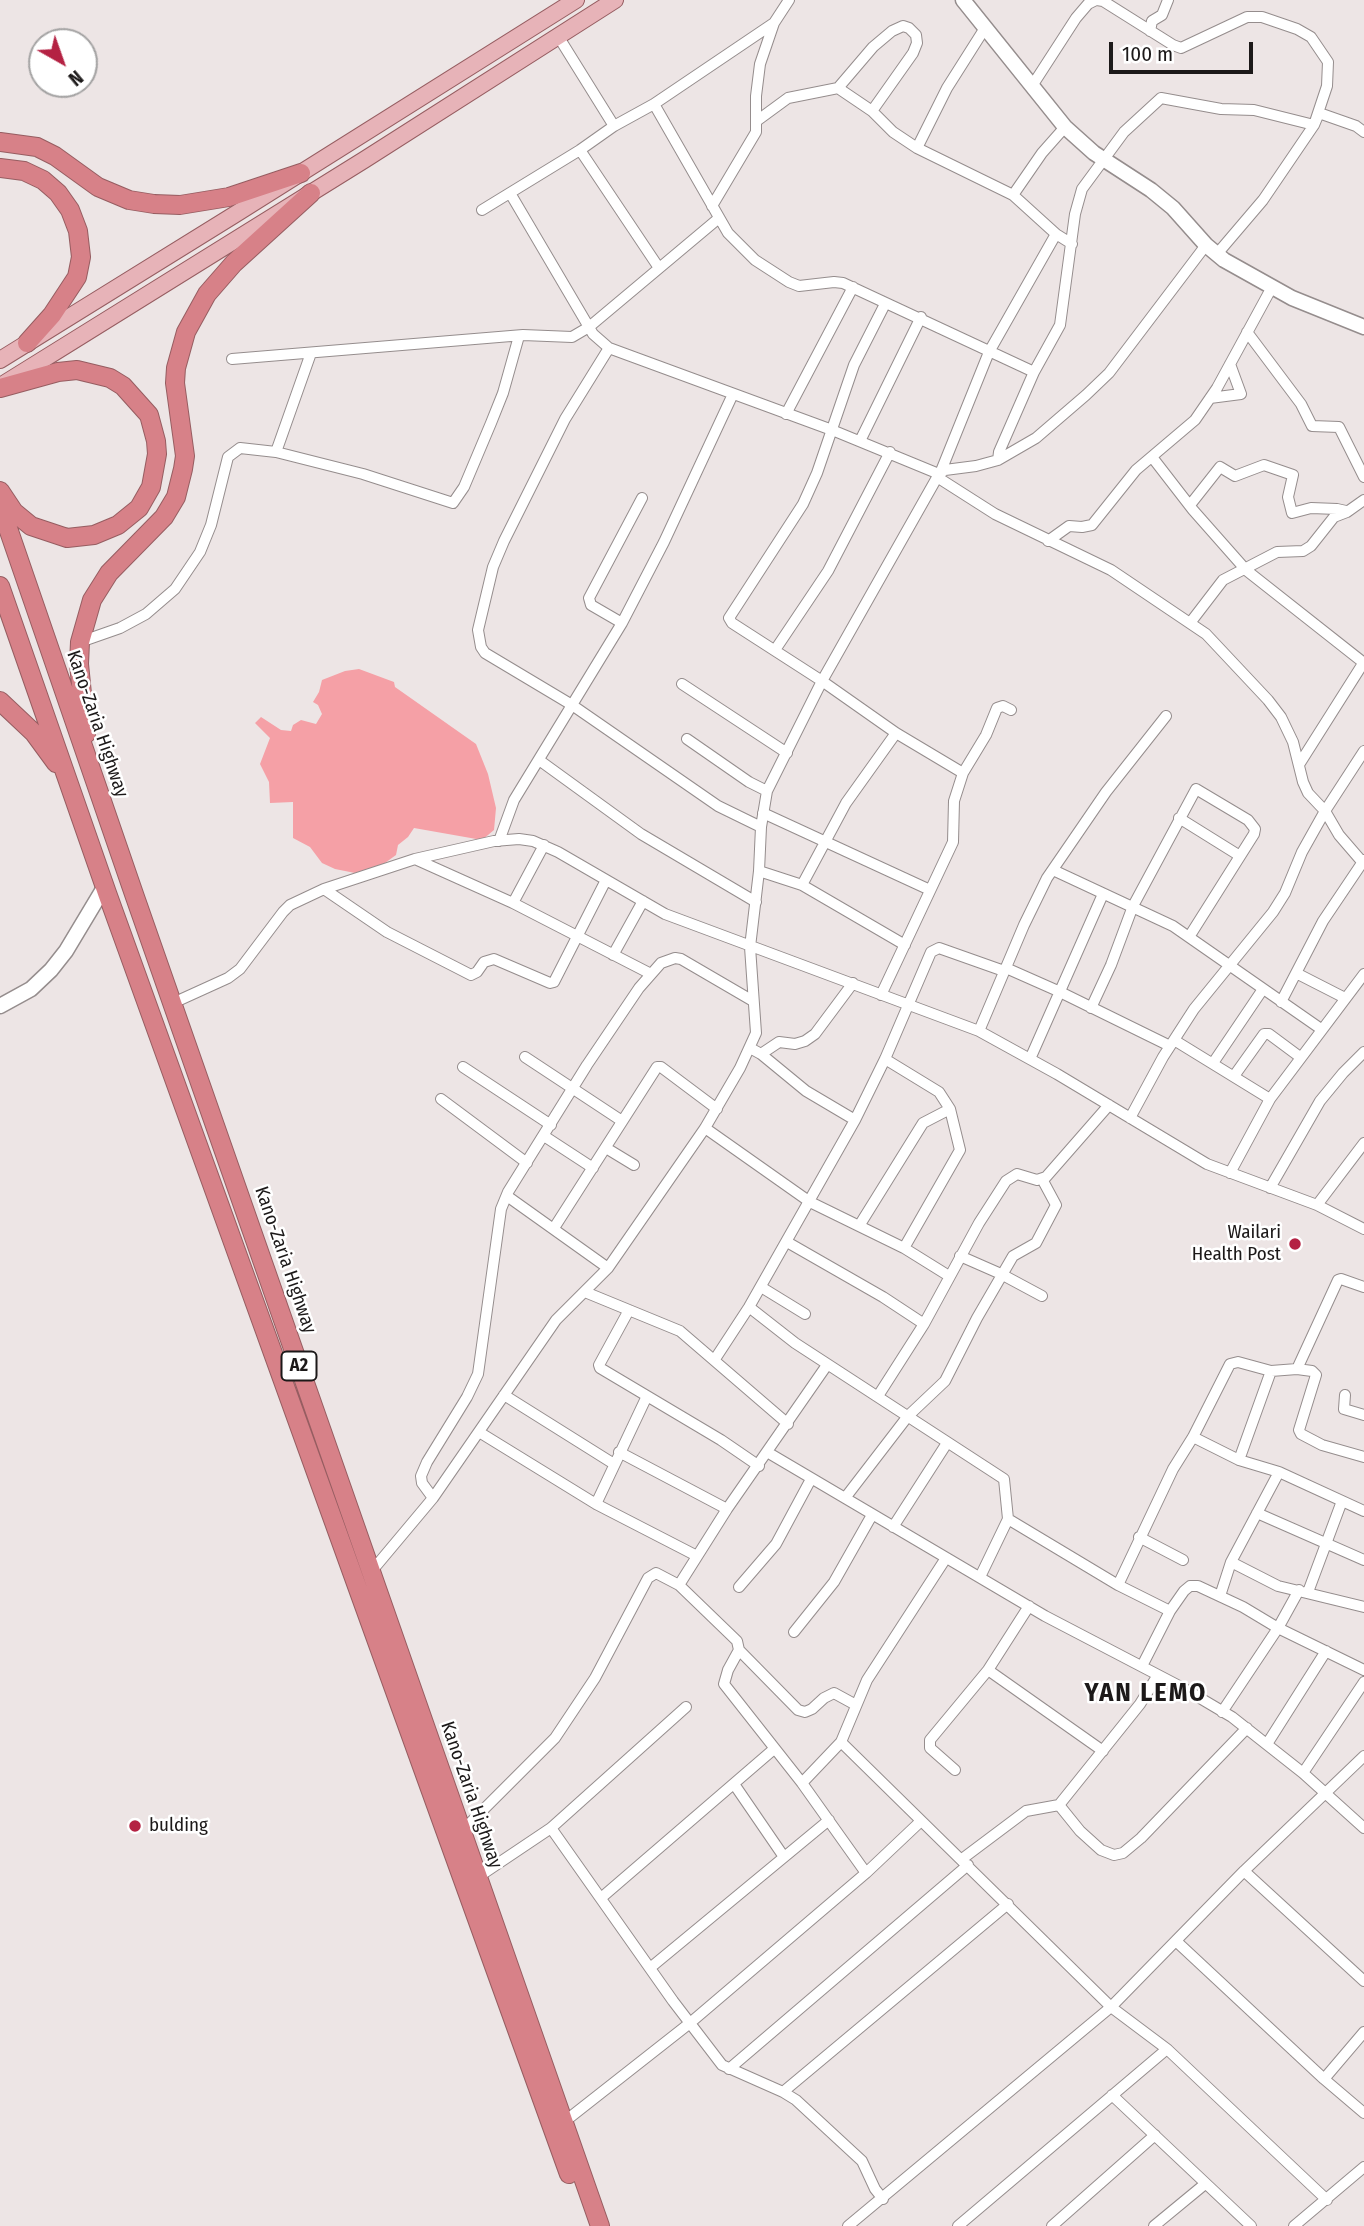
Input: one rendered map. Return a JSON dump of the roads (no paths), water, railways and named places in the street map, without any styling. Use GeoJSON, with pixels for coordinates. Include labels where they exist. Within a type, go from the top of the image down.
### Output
{"type":"FeatureCollection","features":[{"type":"Feature","properties":{"kind":"highway"},"geometry":{"type":"LineString","coordinates":[[0,142],[37,147],[55,156],[98,187],[129,200],[154,204],[180,205],[229,197],[301,173]]}},
{"type":"Feature","properties":{"kind":"highway"},"geometry":{"type":"LineString","coordinates":[[0,168],[24,171],[43,180],[58,193],[70,210],[78,231],[81,257],[77,277],[52,316],[27,343]]}},
{"type":"Feature","properties":{"kind":"highway"},"geometry":{"type":"LineString","coordinates":[[89,765],[79,664],[80,642],[92,600],[104,579],[164,517],[176,496],[185,456],[175,376],[186,332],[207,294],[234,263],[311,193]]}},
{"type":"Feature","properties":{"kind":"highway"},"geometry":{"type":"LineString","coordinates":[[0,492],[14,512],[31,526],[67,538],[94,535],[118,525],[139,508],[151,486],[157,454],[149,415],[123,386],[110,378],[77,370],[4,384]]}},
{"type":"Feature","properties":{"kind":"highway","name":"Kano-Zaria Highway"},"geometry":{"type":"LineString","coordinates":[[0,505],[600,2226]]}},
{"type":"Feature","properties":{"kind":"highway","name":"Kano-Zaria Highway"},"geometry":{"type":"LineString","coordinates":[[0,586],[105,886],[588,2226]]}},
{"type":"Feature","properties":{"kind":"highway"},"geometry":{"type":"LineString","coordinates":[[0,701],[34,733],[67,778]]}},
{"type":"Feature","properties":{"kind":"main road"},"geometry":{"type":"LineString","coordinates":[[1,359],[576,0]]}},
{"type":"Feature","properties":{"kind":"main road"},"geometry":{"type":"LineString","coordinates":[[4,384],[615,0]]}},
{"type":"Feature","properties":{"kind":"street"},"geometry":{"type":"LineString","coordinates":[[712,206],[756,132],[756,96],[760,64],[774,23],[789,0]]}},
{"type":"Feature","properties":{"kind":"street"},"geometry":{"type":"LineString","coordinates":[[963,0],[1065,127],[1104,160],[1166,202],[1211,249],[1292,298],[1364,327]]}},
{"type":"Feature","properties":{"kind":"street"},"geometry":{"type":"LineString","coordinates":[[1032,86],[1076,18],[1088,4],[1096,0],[1103,1],[1173,45],[1186,47],[1247,18],[1262,17],[1297,29],[1311,37],[1328,62],[1327,86],[1314,125]]}},
{"type":"Feature","properties":{"kind":"street"},"geometry":{"type":"LineString","coordinates":[[1150,31],[1152,21],[1163,15],[1168,0]]}},
{"type":"Feature","properties":{"kind":"street"},"geometry":{"type":"LineString","coordinates":[[482,210],[654,103],[774,23]]}},
{"type":"Feature","properties":{"kind":"street"},"geometry":{"type":"LineString","coordinates":[[758,120],[788,98],[838,88],[873,47],[892,31],[903,26],[909,28],[916,35],[917,43],[913,53],[872,111]]}},
{"type":"Feature","properties":{"kind":"street"},"geometry":{"type":"LineString","coordinates":[[917,148],[947,88],[985,28]]}},
{"type":"Feature","properties":{"kind":"street"},"geometry":{"type":"LineString","coordinates":[[558,36],[614,126]]}},
{"type":"Feature","properties":{"kind":"street"},"geometry":{"type":"LineString","coordinates":[[838,88],[872,111],[893,132],[917,148],[1013,195],[1056,234],[1072,244]]}},
{"type":"Feature","properties":{"kind":"street"},"geometry":{"type":"LineString","coordinates":[[998,460],[999,452],[1034,372],[1060,325],[1075,214],[1082,190],[1124,132],[1161,98],[1236,111],[1254,110],[1314,125]]}},
{"type":"Feature","properties":{"kind":"street"},"geometry":{"type":"LineString","coordinates":[[654,103],[728,233],[755,260],[789,282],[806,286],[834,282],[853,287],[884,304],[921,317],[1034,372]]}},
{"type":"Feature","properties":{"kind":"street"},"geometry":{"type":"LineString","coordinates":[[939,474],[998,460],[1036,438],[1109,373],[1211,249],[1263,200],[1314,125],[1319,113],[1356,126],[1364,132]]}},
{"type":"Feature","properties":{"kind":"street"},"geometry":{"type":"LineString","coordinates":[[1013,195],[1042,153],[1065,127]]}},
{"type":"Feature","properties":{"kind":"street"},"geometry":{"type":"LineString","coordinates":[[580,150],[659,268]]}},
{"type":"Feature","properties":{"kind":"street"},"geometry":{"type":"LineString","coordinates":[[510,193],[593,334],[609,348],[890,452],[939,474],[995,514],[1111,570],[1206,634],[1281,717],[1300,763],[1308,793],[1325,811],[1339,835],[1364,862],[1323,921],[1281,1002]]}},
{"type":"Feature","properties":{"kind":"street"},"geometry":{"type":"LineString","coordinates":[[232,359],[519,336],[572,337],[589,327],[719,218]]}},
{"type":"Feature","properties":{"kind":"street"},"geometry":{"type":"LineString","coordinates":[[371,1572],[433,1498],[556,1320],[608,1268],[705,1128],[750,1048],[756,1033],[750,947],[767,791],[822,681],[939,474],[989,352],[1056,234]]}},
{"type":"Feature","properties":{"kind":"street"},"geometry":{"type":"LineString","coordinates":[[786,414],[853,287]]}},
{"type":"Feature","properties":{"kind":"street"},"geometry":{"type":"LineString","coordinates":[[1048,541],[1069,526],[1092,525],[1130,477],[1195,420],[1230,364],[1272,287]]}},
{"type":"Feature","properties":{"kind":"street"},"geometry":{"type":"LineString","coordinates":[[884,304],[854,365],[817,473],[803,504],[729,618],[732,623],[896,733],[963,773]]}},
{"type":"Feature","properties":{"kind":"street"},"geometry":{"type":"LineString","coordinates":[[860,441],[921,317]]}},
{"type":"Feature","properties":{"kind":"street"},"geometry":{"type":"LineString","coordinates":[[1247,332],[1301,404],[1312,426],[1339,427],[1364,477]]}},
{"type":"Feature","properties":{"kind":"street"},"geometry":{"type":"LineString","coordinates":[[80,642],[120,628],[146,614],[175,589],[200,552],[211,525],[228,457],[240,448],[276,452],[363,474],[453,503],[464,487],[503,393],[519,336]]}},
{"type":"Feature","properties":{"kind":"street"},"geometry":{"type":"LineString","coordinates":[[609,348],[565,419],[493,566],[478,630],[479,640],[485,653],[572,705],[718,806],[761,827]]}},
{"type":"Feature","properties":{"kind":"street"},"geometry":{"type":"LineString","coordinates":[[276,452],[311,353]]}},
{"type":"Feature","properties":{"kind":"street"},"geometry":{"type":"LineString","coordinates":[[1210,398],[1241,394],[1230,364]]}},
{"type":"Feature","properties":{"kind":"street"},"geometry":{"type":"LineString","coordinates":[[499,841],[514,800],[622,623],[664,542],[733,394]]}},
{"type":"Feature","properties":{"kind":"street"},"geometry":{"type":"LineString","coordinates":[[775,650],[834,560],[890,452]]}},
{"type":"Feature","properties":{"kind":"street"},"geometry":{"type":"LineString","coordinates":[[1152,457],[1189,505],[1246,570],[1364,663],[1300,763]]}},
{"type":"Feature","properties":{"kind":"street"},"geometry":{"type":"LineString","coordinates":[[1189,505],[1220,467],[1235,477],[1264,465],[1293,475],[1288,497],[1292,513],[1311,508],[1347,512]]}},
{"type":"Feature","properties":{"kind":"street"},"geometry":{"type":"LineString","coordinates":[[622,623],[591,605],[589,598],[642,498]]}},
{"type":"Feature","properties":{"kind":"street"},"geometry":{"type":"LineString","coordinates":[[1190,623],[1217,585],[1277,552],[1303,551],[1311,546],[1329,521],[1364,500]]}},
{"type":"Feature","properties":{"kind":"street"},"geometry":{"type":"LineString","coordinates":[[682,684],[787,753]]}},
{"type":"Feature","properties":{"kind":"street"},"geometry":{"type":"LineString","coordinates":[[881,995],[953,842],[954,801],[963,773],[986,735],[997,708],[1003,706],[1011,710]]}},
{"type":"Feature","properties":{"kind":"street"},"geometry":{"type":"LineString","coordinates":[[979,1031],[1040,891],[1105,792],[1166,716]]}},
{"type":"Feature","properties":{"kind":"street"},"geometry":{"type":"LineString","coordinates":[[802,885],[824,840],[855,789],[896,733]]}},
{"type":"Feature","properties":{"kind":"street"},"geometry":{"type":"LineString","coordinates":[[687,739],[749,782],[767,791]]}},
{"type":"Feature","properties":{"kind":"street"},"geometry":{"type":"LineString","coordinates":[[1130,1118],[1194,1009],[1273,912],[1325,811],[1364,751]]}},
{"type":"Feature","properties":{"kind":"street"},"geometry":{"type":"LineString","coordinates":[[539,760],[641,834],[756,902]]}},
{"type":"Feature","properties":{"kind":"street"},"geometry":{"type":"LineString","coordinates":[[1091,1008],[1111,965],[1133,906],[1194,790],[1199,789],[1255,829],[1189,937]]}},
{"type":"Feature","properties":{"kind":"street"},"geometry":{"type":"LineString","coordinates":[[763,813],[930,890]]}},
{"type":"Feature","properties":{"kind":"street"},"geometry":{"type":"LineString","coordinates":[[1179,818],[1240,856]]}},
{"type":"Feature","properties":{"kind":"street"},"geometry":{"type":"LineString","coordinates":[[173,1003],[228,978],[240,969],[290,905],[324,889],[415,859],[519,839],[544,845],[665,914],[979,1031],[1207,1164],[1317,1205],[1364,1229]]}},
{"type":"Feature","properties":{"kind":"street"},"geometry":{"type":"LineString","coordinates":[[513,903],[544,845]]}},
{"type":"Feature","properties":{"kind":"street"},"geometry":{"type":"LineString","coordinates":[[415,859],[513,903],[651,974]]}},
{"type":"Feature","properties":{"kind":"street"},"geometry":{"type":"LineString","coordinates":[[1053,870],[1173,926],[1321,1029]]}},
{"type":"Feature","properties":{"kind":"street"},"geometry":{"type":"LineString","coordinates":[[759,871],[802,885],[905,945]]}},
{"type":"Feature","properties":{"kind":"street"},"geometry":{"type":"LineString","coordinates":[[324,889],[387,932],[471,975],[477,972],[484,962],[494,959],[552,983],[606,880]]}},
{"type":"Feature","properties":{"kind":"street"},"geometry":{"type":"LineString","coordinates":[[0,1006],[31,989],[51,970],[66,951],[105,886]]}},
{"type":"Feature","properties":{"kind":"street"},"geometry":{"type":"LineString","coordinates":[[1030,1059],[1103,894]]}},
{"type":"Feature","properties":{"kind":"street"},"geometry":{"type":"LineString","coordinates":[[613,955],[643,901]]}},
{"type":"Feature","properties":{"kind":"street"},"geometry":{"type":"LineString","coordinates":[[715,1359],[761,1287],[855,1120],[885,1059],[931,952],[935,949],[1005,970],[1058,991],[1213,1063],[1270,1099]]}},
{"type":"Feature","properties":{"kind":"street"},"geometry":{"type":"LineString","coordinates":[[433,1498],[422,1483],[421,1476],[426,1462],[467,1397],[478,1374],[502,1209],[507,1196],[603,1040],[651,974],[662,963],[675,958],[753,1002]]}},
{"type":"Feature","properties":{"kind":"street"},"geometry":{"type":"LineString","coordinates":[[1296,974],[1345,998]]}},
{"type":"Feature","properties":{"kind":"street"},"geometry":{"type":"LineString","coordinates":[[1230,1173],[1270,1099],[1364,974]]}},
{"type":"Feature","properties":{"kind":"street"},"geometry":{"type":"LineString","coordinates":[[761,1054],[779,1042],[795,1044],[815,1034],[853,983]]}},
{"type":"Feature","properties":{"kind":"street"},"geometry":{"type":"LineString","coordinates":[[1213,1063],[1263,989]]}},
{"type":"Feature","properties":{"kind":"street"},"geometry":{"type":"LineString","coordinates":[[1234,1076],[1264,1034],[1269,1034],[1300,1058]]}},
{"type":"Feature","properties":{"kind":"street"},"geometry":{"type":"LineString","coordinates":[[750,1048],[806,1091],[855,1120]]}},
{"type":"Feature","properties":{"kind":"street"},"geometry":{"type":"LineString","coordinates":[[1270,1188],[1320,1101],[1364,1052]]}},
{"type":"Feature","properties":{"kind":"street"},"geometry":{"type":"LineString","coordinates":[[525,1057],[622,1121]]}},
{"type":"Feature","properties":{"kind":"street"},"geometry":{"type":"LineString","coordinates":[[885,1059],[939,1092],[950,1109],[960,1150],[959,1156],[904,1248]]}},
{"type":"Feature","properties":{"kind":"street"},"geometry":{"type":"LineString","coordinates":[[463,1067],[551,1125]]}},
{"type":"Feature","properties":{"kind":"street"},"geometry":{"type":"LineString","coordinates":[[554,1228],[657,1067],[661,1067],[717,1109]]}},
{"type":"Feature","properties":{"kind":"street"},"geometry":{"type":"LineString","coordinates":[[441,1099],[527,1163]]}},
{"type":"Feature","properties":{"kind":"street"},"geometry":{"type":"LineString","coordinates":[[878,1396],[924,1324],[960,1256],[1006,1181],[1017,1174],[1042,1179],[1109,1105]]}},
{"type":"Feature","properties":{"kind":"street"},"geometry":{"type":"LineString","coordinates":[[859,1226],[923,1123],[950,1109]]}},
{"type":"Feature","properties":{"kind":"street"},"geometry":{"type":"LineString","coordinates":[[705,1128],[810,1202],[904,1248],[949,1276]]}},
{"type":"Feature","properties":{"kind":"street"},"geometry":{"type":"LineString","coordinates":[[544,1136],[593,1168]]}},
{"type":"Feature","properties":{"kind":"street"},"geometry":{"type":"LineString","coordinates":[[1317,1205],[1364,1143]]}},
{"type":"Feature","properties":{"kind":"street"},"geometry":{"type":"LineString","coordinates":[[606,1148],[634,1165]]}},
{"type":"Feature","properties":{"kind":"street"},"geometry":{"type":"LineString","coordinates":[[845,1498],[908,1416],[945,1381],[1013,1256],[1036,1243],[1056,1202],[1042,1179]]}},
{"type":"Feature","properties":{"kind":"street"},"geometry":{"type":"LineString","coordinates":[[507,1196],[608,1268]]}},
{"type":"Feature","properties":{"kind":"street"},"geometry":{"type":"LineString","coordinates":[[787,1242],[883,1297],[924,1324]]}},
{"type":"Feature","properties":{"kind":"street"},"geometry":{"type":"LineString","coordinates":[[960,1256],[1042,1296]]}},
{"type":"Feature","properties":{"kind":"street"},"geometry":{"type":"LineString","coordinates":[[1297,1369],[1338,1280],[1364,1287]]}},
{"type":"Feature","properties":{"kind":"street"},"geometry":{"type":"LineString","coordinates":[[761,1287],[805,1314]]}},
{"type":"Feature","properties":{"kind":"street"},"geometry":{"type":"LineString","coordinates":[[585,1292],[680,1331],[788,1424]]}},
{"type":"Feature","properties":{"kind":"street"},"geometry":{"type":"LineString","coordinates":[[749,1307],[827,1364],[1004,1479],[1008,1520],[979,1577]]}},
{"type":"Feature","properties":{"kind":"street"},"geometry":{"type":"LineString","coordinates":[[629,1310],[599,1365],[603,1371],[721,1440],[759,1466]]}},
{"type":"Feature","properties":{"kind":"street"},"geometry":{"type":"LineString","coordinates":[[1118,1585],[1173,1469],[1193,1437],[1230,1364],[1238,1362],[1271,1371],[1312,1371],[1316,1375],[1299,1430],[1301,1434],[1322,1445],[1364,1457]]}},
{"type":"Feature","properties":{"kind":"street"},"geometry":{"type":"LineString","coordinates":[[679,1585],[727,1509],[827,1364]]}},
{"type":"Feature","properties":{"kind":"street"},"geometry":{"type":"LineString","coordinates":[[1240,1460],[1271,1371]]}},
{"type":"Feature","properties":{"kind":"street"},"geometry":{"type":"LineString","coordinates":[[504,1395],[614,1464]]}},
{"type":"Feature","properties":{"kind":"street"},"geometry":{"type":"LineString","coordinates":[[1345,1395],[1344,1409],[1364,1415]]}},
{"type":"Feature","properties":{"kind":"street"},"geometry":{"type":"LineString","coordinates":[[596,1504],[647,1396]]}},
{"type":"Feature","properties":{"kind":"street"},"geometry":{"type":"LineString","coordinates":[[479,1432],[596,1504],[697,1556]]}},
{"type":"Feature","properties":{"kind":"street"},"geometry":{"type":"LineString","coordinates":[[1193,1437],[1240,1460],[1279,1472],[1364,1511]]}},
{"type":"Feature","properties":{"kind":"street"},"geometry":{"type":"LineString","coordinates":[[893,1527],[947,1443]]}},
{"type":"Feature","properties":{"kind":"street"},"geometry":{"type":"LineString","coordinates":[[619,1452],[727,1509]]}},
{"type":"Feature","properties":{"kind":"street"},"geometry":{"type":"LineString","coordinates":[[767,1452],[1029,1606],[1222,1712],[1247,1728],[1303,1773],[1364,1828]]}},
{"type":"Feature","properties":{"kind":"street"},"geometry":{"type":"LineString","coordinates":[[1220,1596],[1231,1562],[1279,1472]]}},
{"type":"Feature","properties":{"kind":"street"},"geometry":{"type":"LineString","coordinates":[[739,1587],[776,1544],[811,1479]]}},
{"type":"Feature","properties":{"kind":"street"},"geometry":{"type":"LineString","coordinates":[[1222,1712],[1303,1591],[1342,1501]]}},
{"type":"Feature","properties":{"kind":"street"},"geometry":{"type":"LineString","coordinates":[[1257,1513],[1364,1560]]}},
{"type":"Feature","properties":{"kind":"street"},"geometry":{"type":"LineString","coordinates":[[794,1632],[834,1582],[872,1515]]}},
{"type":"Feature","properties":{"kind":"street"},"geometry":{"type":"LineString","coordinates":[[1008,1520],[1118,1585],[1170,1611]]}},
{"type":"Feature","properties":{"kind":"street"},"geometry":{"type":"LineString","coordinates":[[1139,1537],[1183,1560]]}},
{"type":"Feature","properties":{"kind":"street"},"geometry":{"type":"LineString","coordinates":[[802,1783],[841,1742],[867,1681],[946,1558]]}},
{"type":"Feature","properties":{"kind":"street"},"geometry":{"type":"LineString","coordinates":[[1231,1562],[1278,1586],[1364,1607]]}},
{"type":"Feature","properties":{"kind":"street"},"geometry":{"type":"LineString","coordinates":[[462,1831],[555,1738],[595,1678],[648,1578],[656,1573],[679,1585],[737,1641],[739,1650],[798,1710],[805,1712],[812,1709],[834,1693],[856,1704]]}},
{"type":"Feature","properties":{"kind":"street"},"geometry":{"type":"LineString","coordinates":[[1142,1666],[1170,1611],[1190,1586],[1198,1586],[1364,1670]]}},
{"type":"Feature","properties":{"kind":"street"},"geometry":{"type":"LineString","coordinates":[[955,1770],[930,1748],[930,1740],[988,1670],[1029,1606]]}},
{"type":"Feature","properties":{"kind":"street"},"geometry":{"type":"LineString","coordinates":[[739,1650],[727,1670],[724,1684],[802,1783],[866,1873]]}},
{"type":"Feature","properties":{"kind":"street"},"geometry":{"type":"LineString","coordinates":[[1267,1744],[1326,1651]]}},
{"type":"Feature","properties":{"kind":"street"},"geometry":{"type":"LineString","coordinates":[[988,1670],[1103,1751]]}},
{"type":"Feature","properties":{"kind":"street"},"geometry":{"type":"LineString","coordinates":[[729,2069],[1026,1811],[1059,1805],[1140,1704],[1158,1675]]}},
{"type":"Feature","properties":{"kind":"street"},"geometry":{"type":"LineString","coordinates":[[1303,1773],[1364,1682]]}},
{"type":"Feature","properties":{"kind":"street"},"geometry":{"type":"LineString","coordinates":[[478,1877],[551,1828],[686,1707]]}},
{"type":"Feature","properties":{"kind":"street"},"geometry":{"type":"LineString","coordinates":[[1059,1805],[1080,1831],[1101,1850],[1114,1855],[1123,1853],[1141,1838],[1247,1728]]}},
{"type":"Feature","properties":{"kind":"street"},"geometry":{"type":"LineString","coordinates":[[841,1742],[1111,2007],[1167,2049],[1327,2200]]}},
{"type":"Feature","properties":{"kind":"street"},"geometry":{"type":"LineString","coordinates":[[601,1898],[774,1749]]}},
{"type":"Feature","properties":{"kind":"street"},"geometry":{"type":"LineString","coordinates":[[855,2224],[1111,2007],[1244,1871],[1364,1756]]}},
{"type":"Feature","properties":{"kind":"street"},"geometry":{"type":"LineString","coordinates":[[734,1784],[784,1857]]}},
{"type":"Feature","properties":{"kind":"street"},"geometry":{"type":"LineString","coordinates":[[650,1968],[828,1821]]}},
{"type":"Feature","properties":{"kind":"street"},"geometry":{"type":"LineString","coordinates":[[564,2122],[690,2023],[866,1873],[921,1821]]}},
{"type":"Feature","properties":{"kind":"street"},"geometry":{"type":"LineString","coordinates":[[551,1828],[722,2065],[796,2100],[862,2161],[875,2189],[883,2199]]}},
{"type":"Feature","properties":{"kind":"street"},"geometry":{"type":"LineString","coordinates":[[1244,1871],[1364,1981]]}},
{"type":"Feature","properties":{"kind":"street"},"geometry":{"type":"LineString","coordinates":[[783,2092],[1008,1904]]}},
{"type":"Feature","properties":{"kind":"street"},"geometry":{"type":"LineString","coordinates":[[1177,1942],[1364,2113]]}},
{"type":"Feature","properties":{"kind":"street"},"geometry":{"type":"LineString","coordinates":[[1324,2079],[1364,2032]]}},
{"type":"Feature","properties":{"kind":"street"},"geometry":{"type":"LineString","coordinates":[[958,2226],[1167,2049]]}},
{"type":"Feature","properties":{"kind":"street"},"geometry":{"type":"LineString","coordinates":[[1112,2095],[1251,2226]]}},
{"type":"Feature","properties":{"kind":"street"},"geometry":{"type":"LineString","coordinates":[[1052,2226],[1155,2135]]}},
{"type":"Feature","properties":{"kind":"street"},"geometry":{"type":"LineString","coordinates":[[1294,2226],[1364,2167]]}},
{"type":"Feature","properties":{"kind":"street"},"geometry":{"type":"LineString","coordinates":[[1154,2226],[1205,2184]]}},
{"type":"Feature","properties":{"kind":"place","name":"Wailari Health Post"},"geometry":{"type":"Point","coordinates":[1295,1244]}},
{"type":"Feature","properties":{"kind":"place","name":"bulding"},"geometry":{"type":"Point","coordinates":[135,1826]}},
{"type":"Feature","properties":{"kind":"district","name":"YAN LEMO"},"geometry":{"type":"Point","coordinates":[1146,1694]}}]}
